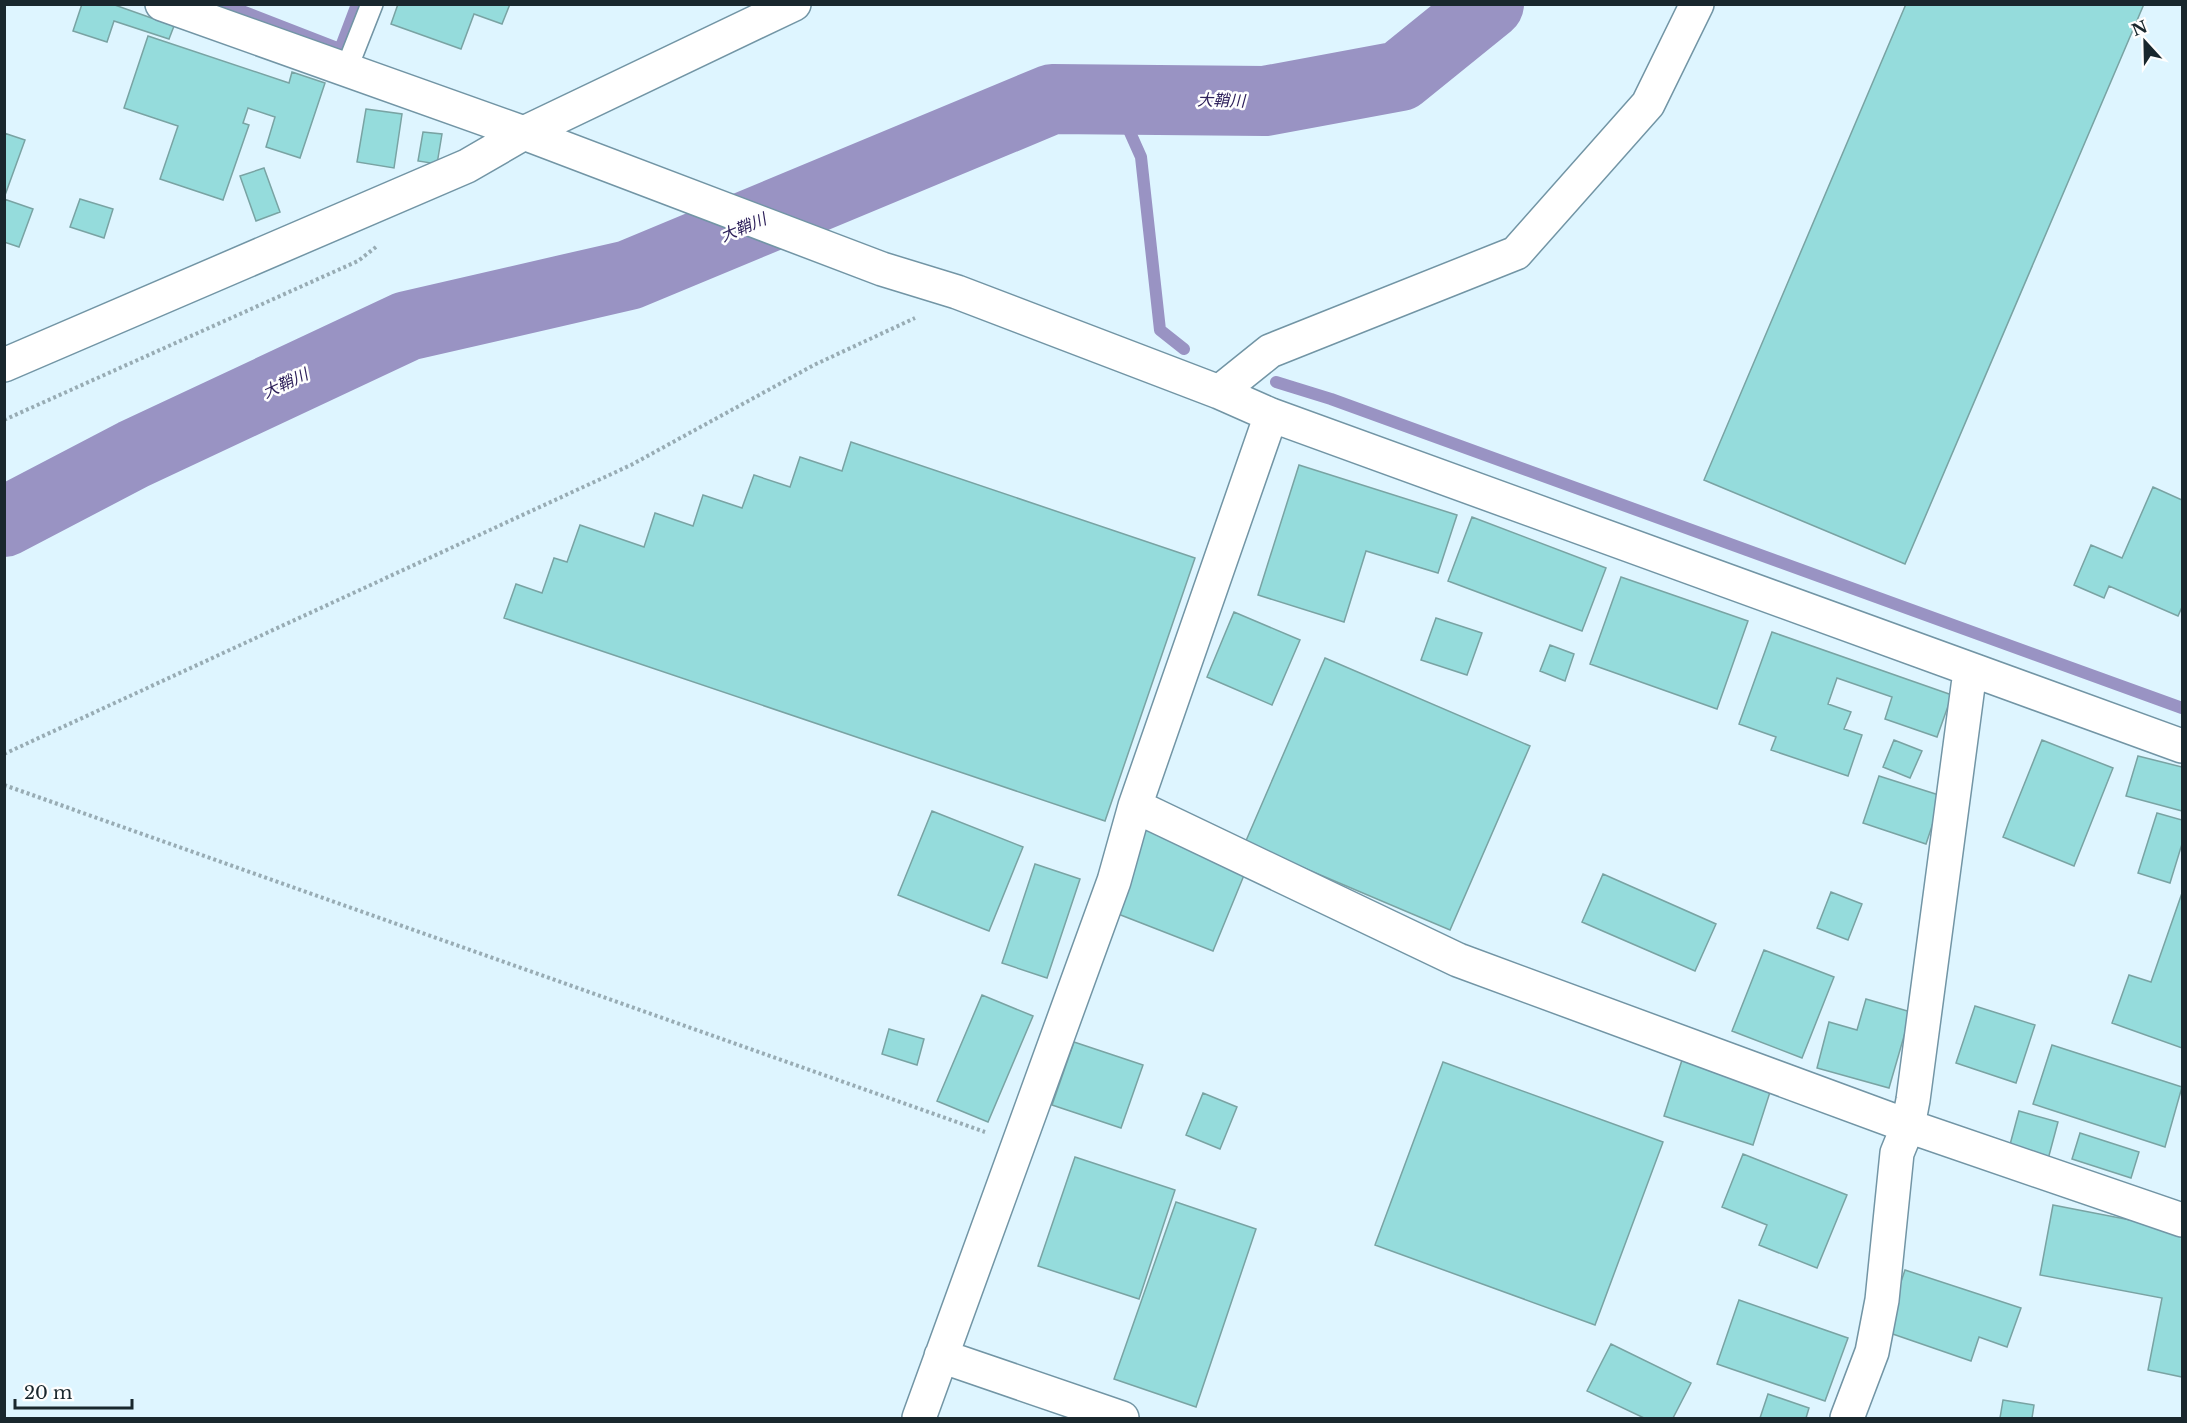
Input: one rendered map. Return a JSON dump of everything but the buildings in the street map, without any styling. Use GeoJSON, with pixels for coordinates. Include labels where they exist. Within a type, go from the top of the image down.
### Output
{"type":"FeatureCollection","features":[{"type":"Feature","properties":{"kind":"street"},"geometry":{"type":"LineString","coordinates":[[162,4],[524,133],[882,269],[957,292],[1219,392],[1271,415],[1970,671],[2182,746]]}},
{"type":"Feature","properties":{"kind":"street"},"geometry":{"type":"LineString","coordinates":[[4,364],[467,166],[524,133],[794,4]]}},
{"type":"Feature","properties":{"kind":"street"},"geometry":{"type":"LineString","coordinates":[[1219,392],[1270,351],[1516,253],[1648,104],[1698,4]]}},
{"type":"Feature","properties":{"kind":"street"},"geometry":{"type":"LineString","coordinates":[[919,1419],[1114,880],[1136,806],[1271,415]]}},
{"type":"Feature","properties":{"kind":"street"},"geometry":{"type":"LineString","coordinates":[[1847,1419],[1872,1352],[1882,1300],[1897,1153],[1908,1126],[1970,671]]}},
{"type":"Feature","properties":{"kind":"street"},"geometry":{"type":"LineString","coordinates":[[1136,806],[1458,960],[1908,1126],[2182,1220]]}},
{"type":"Feature","properties":{"kind":"street"},"geometry":{"type":"LineString","coordinates":[[941,1356],[1122,1419]]}},
{"type":"Feature","properties":{"kind":"lane"},"geometry":{"type":"LineString","coordinates":[[346,70],[372,4]]}},
{"type":"Feature","properties":{"kind":"path"},"geometry":{"type":"LineString","coordinates":[[4,754],[631,465],[814,365],[928,312],[957,292]]}},
{"type":"Feature","properties":{"kind":"path"},"geometry":{"type":"LineString","coordinates":[[4,784],[1019,1144]]}},
{"type":"Feature","properties":{"kind":"waterway"},"geometry":{"type":"LineString","coordinates":[[224,4],[340,49],[357,4]]}},
{"type":"Feature","properties":{"kind":"waterway","name":"大鞘川"},"geometry":{"type":"LineString","coordinates":[[4,522],[134,454],[407,326],[629,275],[1052,99],[1265,101],[1400,76],[1489,4]]}},
{"type":"Feature","properties":{"kind":"waterway"},"geometry":{"type":"LineString","coordinates":[[1116,101],[1141,157],[1160,330],[1184,349]]}},
{"type":"Feature","properties":{"kind":"waterway"},"geometry":{"type":"LineString","coordinates":[[1276,382],[1331,399],[2182,708]]}}]}
